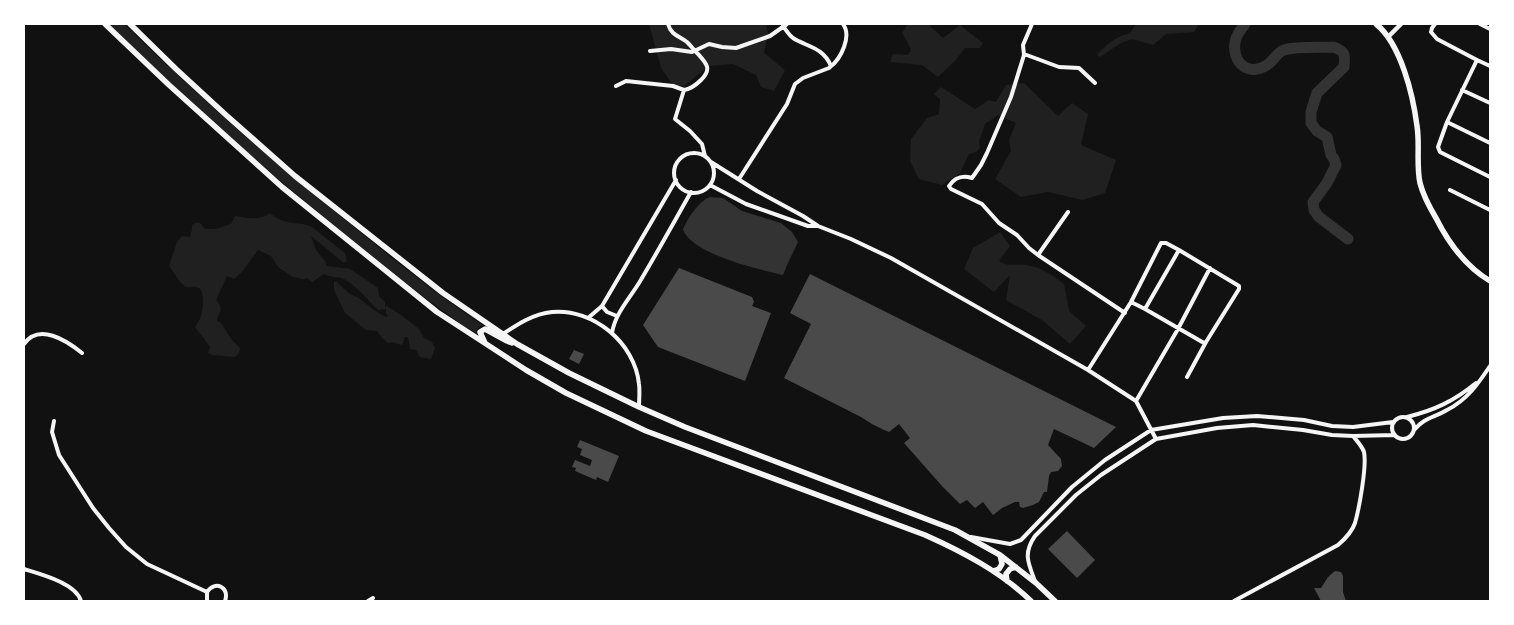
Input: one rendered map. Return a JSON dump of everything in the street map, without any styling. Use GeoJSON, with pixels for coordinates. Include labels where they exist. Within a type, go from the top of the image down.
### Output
{"type":"FeatureCollection","features":[{"type":"Feature","properties":{"kind":"main road"},"geometry":{"type":"LineString","coordinates":[[105,24],[169,85],[282,187],[437,312],[495,350],[566,393],[646,431],[925,535],[968,556],[993,571],[1031,601]]}},
{"type":"Feature","properties":{"kind":"main road"},"geometry":{"type":"LineString","coordinates":[[130,24],[226,115],[296,176],[443,293],[517,344],[569,373],[685,427],[933,521],[969,537],[1000,555],[1056,601]]}},
{"type":"Feature","properties":{"kind":"main road"},"geometry":{"type":"LineString","coordinates":[[1376,24],[1396,49],[1402,65],[1417,126],[1420,183],[1429,207],[1453,248],[1490,282]]}},
{"type":"Feature","properties":{"kind":"main road"},"geometry":{"type":"LineString","coordinates":[[495,350],[481,336],[480,332],[482,330],[485,329],[507,341],[517,344]]}},
{"type":"Feature","properties":{"kind":"main road"},"geometry":{"type":"LineString","coordinates":[[993,571],[999,569],[1002,564],[1000,555]]}},
{"type":"Feature","properties":{"kind":"main road"},"geometry":{"type":"LineString","coordinates":[[1007,581],[1006,574],[1010,569],[1016,567]]}},
{"type":"Feature","properties":{"kind":"street"},"geometry":{"type":"LineString","coordinates":[[616,86],[626,81],[673,86],[684,90],[698,83],[706,73],[706,63],[687,42],[674,34],[668,24]]}},
{"type":"Feature","properties":{"kind":"street"},"geometry":{"type":"LineString","coordinates":[[739,179],[787,104],[795,84],[803,78],[830,67],[839,58],[843,49],[846,30],[843,24]]}},
{"type":"Feature","properties":{"kind":"street"},"geometry":{"type":"LineString","coordinates":[[1032,24],[1024,45],[1024,54],[1011,97],[981,165],[972,178],[958,177],[949,186],[951,189],[982,204],[999,223],[1017,235],[1038,255],[1125,313]]}},
{"type":"Feature","properties":{"kind":"street"},"geometry":{"type":"LineString","coordinates":[[1388,37],[1401,24]]}},
{"type":"Feature","properties":{"kind":"street"},"geometry":{"type":"LineString","coordinates":[[1436,24],[1431,32],[1436,39],[1490,66]]}},
{"type":"Feature","properties":{"kind":"street"},"geometry":{"type":"LineString","coordinates":[[1480,24],[1490,29]]}},
{"type":"Feature","properties":{"kind":"street"},"geometry":{"type":"LineString","coordinates":[[650,51],[671,48],[695,51],[709,44],[722,48],[736,48],[770,36],[785,25],[793,38],[818,50],[829,61],[830,67]]}},
{"type":"Feature","properties":{"kind":"street"},"geometry":{"type":"LineString","coordinates":[[1024,54],[1058,67],[1078,68],[1095,83]]}},
{"type":"Feature","properties":{"kind":"street"},"geometry":{"type":"LineString","coordinates":[[1477,60],[1447,122],[1438,147],[1440,152],[1490,177]]}},
{"type":"Feature","properties":{"kind":"street"},"geometry":{"type":"LineString","coordinates":[[684,90],[675,119],[702,144],[705,156]]}},
{"type":"Feature","properties":{"kind":"street"},"geometry":{"type":"LineString","coordinates":[[1462,90],[1490,103]]}},
{"type":"Feature","properties":{"kind":"street"},"geometry":{"type":"LineString","coordinates":[[1447,122],[1490,143]]}},
{"type":"Feature","properties":{"kind":"street"},"geometry":{"type":"LineString","coordinates":[[711,162],[714,174],[710,185],[703,190],[691,192],[680,186],[676,180],[675,167],[682,157],[693,153],[705,156],[711,162],[757,191],[818,226],[851,239],[900,263],[1088,370],[1136,401],[1156,439]]}},
{"type":"Feature","properties":{"kind":"street"},"geometry":{"type":"LineString","coordinates":[[588,318],[602,306],[676,180]]}},
{"type":"Feature","properties":{"kind":"street"},"geometry":{"type":"LineString","coordinates":[[710,185],[753,207],[808,226],[818,226]]}},
{"type":"Feature","properties":{"kind":"street"},"geometry":{"type":"LineString","coordinates":[[1450,190],[1490,210]]}},
{"type":"Feature","properties":{"kind":"street"},"geometry":{"type":"LineString","coordinates":[[612,334],[613,324],[617,316],[638,284],[691,192]]}},
{"type":"Feature","properties":{"kind":"street"},"geometry":{"type":"LineString","coordinates":[[1038,255],[1068,212]]}},
{"type":"Feature","properties":{"kind":"street"},"geometry":{"type":"LineString","coordinates":[[1088,370],[1132,302],[1161,243],[1166,243],[1237,284],[1239,289],[1187,377]]}},
{"type":"Feature","properties":{"kind":"street"},"geometry":{"type":"LineString","coordinates":[[1145,309],[1179,250]]}},
{"type":"Feature","properties":{"kind":"street"},"geometry":{"type":"LineString","coordinates":[[1136,401],[1178,330],[1210,268]]}},
{"type":"Feature","properties":{"kind":"street"},"geometry":{"type":"LineString","coordinates":[[1132,302],[1201,343],[1206,342]]}},
{"type":"Feature","properties":{"kind":"street"},"geometry":{"type":"LineString","coordinates":[[602,306],[607,312],[617,316]]}},
{"type":"Feature","properties":{"kind":"street"},"geometry":{"type":"LineString","coordinates":[[502,334],[523,321],[551,312],[572,313],[588,318],[605,327],[622,343],[632,359],[639,384],[639,407]]}},
{"type":"Feature","properties":{"kind":"street"},"geometry":{"type":"LineString","coordinates":[[24,344],[33,335],[41,333],[62,340],[82,353]]}},
{"type":"Feature","properties":{"kind":"street"},"geometry":{"type":"LineString","coordinates":[[1483,377],[1454,400],[1442,406],[1407,417],[1398,417],[1393,422],[1392,429],[1395,435],[1401,439],[1408,438],[1420,423],[1427,418],[1446,411],[1463,401],[1483,377],[1490,366]]}},
{"type":"Feature","properties":{"kind":"street"},"geometry":{"type":"LineString","coordinates":[[969,537],[1010,544],[1021,540],[1064,494],[1105,460],[1152,430],[1223,418],[1258,416],[1353,427],[1393,422]]}},
{"type":"Feature","properties":{"kind":"street"},"geometry":{"type":"LineString","coordinates":[[1407,417],[1414,423],[1414,430]]}},
{"type":"Feature","properties":{"kind":"street"},"geometry":{"type":"LineString","coordinates":[[54,421],[52,432],[59,455],[93,508],[126,547],[147,564],[207,592]]}},
{"type":"Feature","properties":{"kind":"street"},"geometry":{"type":"LineString","coordinates":[[1036,583],[1028,561],[1027,551],[1034,536],[1076,495],[1156,439],[1217,428],[1253,425],[1353,436],[1395,435]]}},
{"type":"Feature","properties":{"kind":"street"},"geometry":{"type":"LineString","coordinates":[[1234,601],[1338,545],[1349,534],[1355,524],[1365,473],[1364,453],[1360,444],[1353,436]]}},
{"type":"Feature","properties":{"kind":"street"},"geometry":{"type":"LineString","coordinates":[[1105,460],[1112,468]]}},
{"type":"Feature","properties":{"kind":"street"},"geometry":{"type":"LineString","coordinates":[[24,569],[72,588],[81,601]]}},
{"type":"Feature","properties":{"kind":"street"},"geometry":{"type":"LineString","coordinates":[[207,601],[207,592],[213,586],[221,587],[226,594],[226,600],[232,601]]}},
{"type":"Feature","properties":{"kind":"street"},"geometry":{"type":"LineString","coordinates":[[368,601],[373,598]]}},
{"type":"Feature","properties":{"kind":"shaded area"},"geometry":{"type":"Polygon","coordinates":[[[109,24],[124,24],[201,97],[307,189],[406,270],[482,325],[476,330],[478,334],[461,324],[404,282],[284,184],[162,77],[109,24]]]}},
{"type":"Feature","properties":{"kind":"shaded area"},"geometry":{"type":"Polygon","coordinates":[[[649,24],[766,24],[768,34],[764,53],[785,70],[774,91],[761,87],[756,75],[733,64],[709,66],[684,86],[673,85],[661,68],[649,24]]]}},
{"type":"Feature","properties":{"kind":"shaded area"},"geometry":{"type":"Polygon","coordinates":[[[908,24],[930,24],[943,38],[960,25],[983,43],[980,48],[965,48],[955,61],[938,77],[922,65],[890,62],[893,54],[908,55],[911,49],[902,33],[908,24]]]}},
{"type":"Feature","properties":{"kind":"shaded area"},"geometry":{"type":"Polygon","coordinates":[[[1136,24],[1199,24],[1194,32],[1166,34],[1153,45],[1132,39],[1121,43],[1100,57],[1097,55],[1112,41],[1130,33],[1136,24]]]}},
{"type":"Feature","properties":{"kind":"shaded area"},"geometry":{"type":"Polygon","coordinates":[[[1024,83],[1058,116],[1072,103],[1088,114],[1081,145],[1116,160],[1105,193],[1083,200],[1048,192],[1021,197],[995,179],[1011,151],[1009,140],[1016,123],[998,115],[985,124],[979,142],[980,148],[976,152],[969,154],[960,173],[942,185],[919,179],[910,161],[911,139],[927,118],[939,114],[940,99],[934,94],[941,87],[975,109],[989,100],[996,102],[1006,85],[1024,83]]]}},
{"type":"Feature","properties":{"kind":"shaded area"},"geometry":{"type":"Polygon","coordinates":[[[710,197],[723,198],[742,211],[781,223],[792,232],[798,242],[783,275],[728,260],[700,247],[689,239],[683,230],[690,216],[698,206],[710,197]]]}},
{"type":"Feature","properties":{"kind":"shaded area"},"geometry":{"type":"Polygon","coordinates":[[[270,213],[286,222],[312,227],[345,253],[347,261],[344,263],[311,236],[316,250],[327,266],[350,269],[378,288],[379,296],[385,302],[385,307],[387,306],[401,315],[419,329],[424,338],[432,342],[435,348],[431,359],[420,357],[416,350],[410,349],[408,337],[405,337],[402,345],[392,342],[388,343],[377,331],[366,330],[345,313],[334,290],[334,282],[336,281],[350,294],[388,317],[386,309],[378,310],[349,282],[324,274],[312,282],[307,278],[293,277],[278,267],[271,256],[258,250],[241,273],[234,279],[227,276],[216,300],[221,308],[217,321],[221,323],[231,339],[240,348],[239,353],[235,357],[208,353],[210,347],[195,327],[201,317],[203,297],[201,290],[196,287],[186,287],[169,266],[177,242],[182,236],[190,237],[192,225],[195,223],[200,223],[205,229],[216,229],[231,224],[235,216],[258,218],[270,213]]]}},
{"type":"Feature","properties":{"kind":"shaded area"},"geometry":{"type":"Polygon","coordinates":[[[1000,232],[1010,246],[999,261],[1012,265],[1037,268],[1064,284],[1069,311],[1086,326],[1070,344],[1042,320],[1006,300],[1010,275],[994,292],[964,269],[973,248],[1000,232]]]}},
{"type":"Feature","properties":{"kind":"building"},"geometry":{"type":"Polygon","coordinates":[[[679,268],[752,297],[754,302],[752,306],[771,313],[745,381],[658,347],[643,325],[679,268]]]}},
{"type":"Feature","properties":{"kind":"building"},"geometry":{"type":"Polygon","coordinates":[[[810,274],[1116,427],[1094,448],[1054,429],[1048,445],[1061,459],[1062,466],[1058,471],[1051,472],[1047,492],[1044,492],[1039,502],[1033,505],[1023,508],[1020,507],[1019,502],[1015,502],[993,515],[983,502],[975,508],[967,500],[960,504],[904,443],[910,438],[899,424],[889,432],[784,378],[811,324],[790,313],[810,274]]]}},
{"type":"Feature","properties":{"kind":"building"},"geometry":{"type":"Polygon","coordinates":[[[574,350],[584,354],[579,364],[569,359],[574,350]]]}},
{"type":"Feature","properties":{"kind":"building"},"geometry":{"type":"Polygon","coordinates":[[[580,440],[619,456],[608,482],[597,477],[596,480],[575,471],[576,468],[572,467],[575,460],[590,466],[592,460],[580,455],[582,449],[577,447],[580,440]]]}},
{"type":"Feature","properties":{"kind":"building"},"geometry":{"type":"Polygon","coordinates":[[[1067,531],[1095,560],[1077,578],[1048,549],[1067,531]]]}},
{"type":"Feature","properties":{"kind":"building"},"geometry":{"type":"Polygon","coordinates":[[[1335,571],[1341,572],[1343,576],[1343,592],[1346,601],[1321,601],[1314,588],[1321,588],[1328,577],[1335,571]]]}},
{"type":"Feature","properties":{"kind":"waterway"},"geometry":{"type":"LineString","coordinates":[[1245,24],[1236,39],[1235,51],[1238,61],[1249,69],[1258,69],[1269,63],[1282,51],[1290,49],[1334,47],[1344,54],[1344,67],[1317,93],[1311,112],[1311,123],[1317,131],[1327,137],[1331,155],[1336,165],[1327,183],[1313,202],[1314,210],[1319,217],[1348,239]]}}]}
